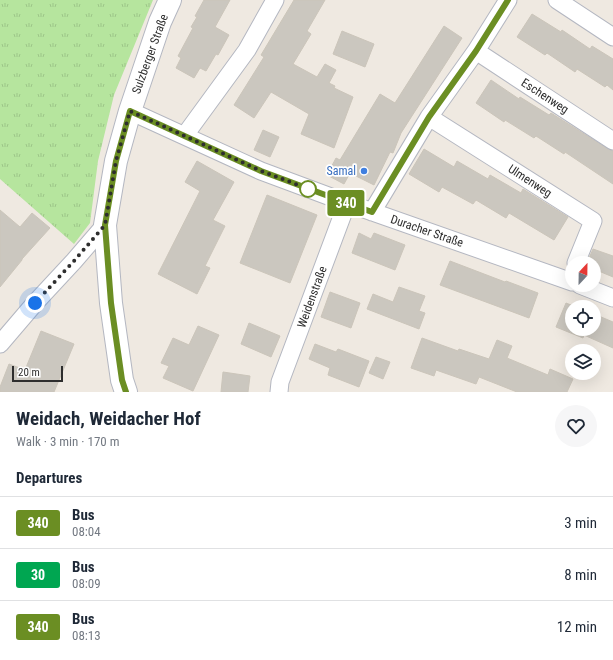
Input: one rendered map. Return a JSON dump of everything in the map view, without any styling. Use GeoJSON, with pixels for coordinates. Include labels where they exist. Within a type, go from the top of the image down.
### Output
{"type":"FeatureCollection","features":[{"type":"Feature","properties":{"kind":"street","name":"Sulzberger Straße"},"geometry":{"type":"LineString","coordinates":[[126,392],[122,380],[111,303],[105,225],[116,161],[130,111],[160,22],[170,0]]}},
{"type":"Feature","properties":{"kind":"street"},"geometry":{"type":"LineString","coordinates":[[185,135],[247,50],[275,0]]}},
{"type":"Feature","properties":{"kind":"street"},"geometry":{"type":"LineString","coordinates":[[372,212],[429,117],[476,51],[508,0]]}},
{"type":"Feature","properties":{"kind":"street"},"geometry":{"type":"LineString","coordinates":[[557,0],[613,37]]}},
{"type":"Feature","properties":{"kind":"street","name":"Eschenweg"},"geometry":{"type":"LineString","coordinates":[[476,51],[613,140]]}},
{"type":"Feature","properties":{"kind":"street","name":"Duracher Straße"},"geometry":{"type":"LineString","coordinates":[[130,111],[261,171],[372,212],[565,277]]}},
{"type":"Feature","properties":{"kind":"street","name":"Ulmenweg"},"geometry":{"type":"LineString","coordinates":[[429,117],[593,221],[579,256]]}},
{"type":"Feature","properties":{"kind":"street","name":"Weidenstraße"},"geometry":{"type":"LineString","coordinates":[[279,392],[280,382],[347,203]]}},
{"type":"Feature","properties":{"kind":"street"},"geometry":{"type":"LineString","coordinates":[[0,344],[105,225]]}},
{"type":"Feature","properties":{"kind":"street","name":"Duracher Straße"},"geometry":{"type":"LineString","coordinates":[[600,292],[613,298]]}},
{"type":"Feature","properties":{"kind":"green space"},"geometry":{"type":"Polygon","coordinates":[[[0,0],[153,0],[114,95],[98,161],[90,223],[74,244],[0,179],[0,0]]]}},
{"type":"Feature","properties":{"kind":"building"},"geometry":{"type":"Polygon","coordinates":[[[204,0],[230,0],[215,27],[229,35],[218,55],[216,54],[206,71],[200,68],[194,78],[176,68],[181,58],[178,56],[193,28],[191,27],[197,17],[195,16],[204,0]]]}},
{"type":"Feature","properties":{"kind":"building"},"geometry":{"type":"Polygon","coordinates":[[[294,0],[325,0],[307,31],[311,34],[293,64],[317,77],[325,64],[336,70],[329,83],[335,86],[334,88],[353,97],[334,148],[301,134],[309,114],[271,92],[254,118],[234,105],[264,57],[261,55],[294,0]]]}},
{"type":"Feature","properties":{"kind":"building"},"geometry":{"type":"Polygon","coordinates":[[[532,14],[561,32],[562,30],[590,49],[592,46],[613,59],[613,90],[607,85],[605,87],[577,69],[575,72],[547,53],[545,55],[517,37],[532,14]]]}},
{"type":"Feature","properties":{"kind":"building"},"geometry":{"type":"Polygon","coordinates":[[[444,26],[462,38],[401,133],[393,153],[390,152],[374,185],[350,173],[344,184],[327,175],[336,158],[340,160],[380,94],[395,103],[444,26]]]}},
{"type":"Feature","properties":{"kind":"building"},"geometry":{"type":"Polygon","coordinates":[[[342,31],[374,44],[365,67],[333,54],[342,31]]]}},
{"type":"Feature","properties":{"kind":"building"},"geometry":{"type":"Polygon","coordinates":[[[491,80],[519,99],[520,97],[549,115],[551,113],[613,151],[613,184],[565,152],[564,154],[536,136],[534,138],[505,120],[504,122],[476,103],[491,80]]]}},
{"type":"Feature","properties":{"kind":"building"},"geometry":{"type":"Polygon","coordinates":[[[263,130],[279,137],[270,157],[254,150],[263,130]]]}},
{"type":"Feature","properties":{"kind":"building"},"geometry":{"type":"Polygon","coordinates":[[[424,149],[454,167],[457,161],[488,179],[490,175],[521,193],[523,189],[568,217],[554,240],[509,213],[506,218],[476,200],[473,204],[442,187],[439,192],[409,174],[424,149]]]}},
{"type":"Feature","properties":{"kind":"building"},"geometry":{"type":"Polygon","coordinates":[[[197,161],[234,182],[213,220],[225,226],[205,266],[210,268],[197,294],[158,274],[200,191],[185,182],[197,161]]]}},
{"type":"Feature","properties":{"kind":"building"},"geometry":{"type":"Polygon","coordinates":[[[267,195],[317,215],[290,283],[240,263],[267,195]]]}},
{"type":"Feature","properties":{"kind":"building"},"geometry":{"type":"Polygon","coordinates":[[[0,210],[20,227],[32,213],[50,228],[22,259],[0,287],[0,210]]]}},
{"type":"Feature","properties":{"kind":"building"},"geometry":{"type":"Polygon","coordinates":[[[359,233],[371,239],[374,233],[405,245],[395,270],[352,253],[359,233]]]}},
{"type":"Feature","properties":{"kind":"building"},"geometry":{"type":"Polygon","coordinates":[[[593,249],[613,256],[613,277],[601,272],[601,256],[590,256],[593,249]]]}},
{"type":"Feature","properties":{"kind":"building"},"geometry":{"type":"Polygon","coordinates":[[[450,261],[538,293],[529,318],[440,285],[450,261]]]}},
{"type":"Feature","properties":{"kind":"building"},"geometry":{"type":"Polygon","coordinates":[[[399,287],[425,296],[419,311],[425,313],[419,329],[367,309],[373,294],[393,302],[399,287]]]}},
{"type":"Feature","properties":{"kind":"building"},"geometry":{"type":"Polygon","coordinates":[[[330,292],[360,303],[351,328],[321,317],[330,292]]]}},
{"type":"Feature","properties":{"kind":"building"},"geometry":{"type":"Polygon","coordinates":[[[565,305],[565,331],[556,327],[565,305]]]}},
{"type":"Feature","properties":{"kind":"building"},"geometry":{"type":"Polygon","coordinates":[[[601,317],[613,322],[613,348],[586,336],[601,336],[601,317]]]}},
{"type":"Feature","properties":{"kind":"building"},"geometry":{"type":"Polygon","coordinates":[[[249,323],[280,336],[271,357],[241,344],[249,323]]]}},
{"type":"Feature","properties":{"kind":"building"},"geometry":{"type":"Polygon","coordinates":[[[198,326],[219,335],[193,391],[163,378],[169,366],[161,363],[173,338],[189,345],[198,326]]]}},
{"type":"Feature","properties":{"kind":"building"},"geometry":{"type":"Polygon","coordinates":[[[41,331],[74,344],[54,392],[0,392],[0,387],[9,364],[25,370],[41,331]]]}},
{"type":"Feature","properties":{"kind":"building"},"geometry":{"type":"Polygon","coordinates":[[[422,338],[458,351],[459,349],[489,359],[497,340],[512,346],[507,358],[548,375],[550,369],[565,376],[565,380],[573,380],[567,392],[517,392],[479,377],[476,384],[436,370],[434,376],[411,368],[422,338]]]}},
{"type":"Feature","properties":{"kind":"building"},"geometry":{"type":"Polygon","coordinates":[[[315,344],[336,352],[338,349],[369,361],[359,387],[328,375],[330,368],[309,359],[315,344]]]}},
{"type":"Feature","properties":{"kind":"building"},"geometry":{"type":"Polygon","coordinates":[[[376,357],[390,362],[383,379],[369,373],[376,357]]]}},
{"type":"Feature","properties":{"kind":"building"},"geometry":{"type":"Polygon","coordinates":[[[223,372],[250,376],[248,392],[221,392],[223,372]]]}},
{"type":"Feature","properties":{"kind":"bus line","name":"340"},"geometry":{"type":"LineString","coordinates":[[126,392],[122,380],[111,303],[105,225],[116,161],[130,111],[261,171],[372,212],[429,117],[476,51],[508,0]]}},
{"type":"Feature","properties":{"kind":"place","name":"Samal"},"geometry":{"type":"Point","coordinates":[364,171]}},
{"type":"Feature","properties":{"kind":"route"},"geometry":{"type":"LineString","coordinates":[[35,303],[105,225],[116,161],[130,111],[261,171],[308,189]]}}]}
